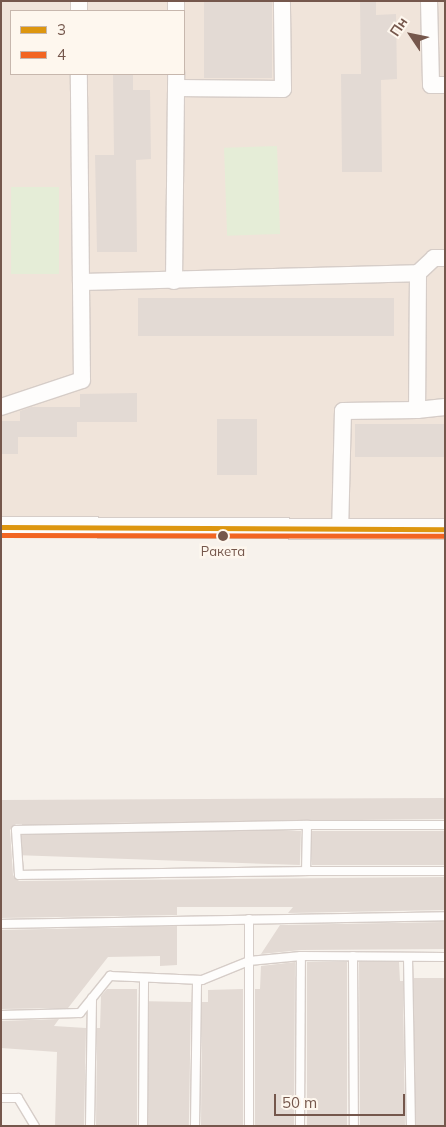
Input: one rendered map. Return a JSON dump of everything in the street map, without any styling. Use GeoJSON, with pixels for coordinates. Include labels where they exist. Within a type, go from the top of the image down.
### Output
{"type":"FeatureCollection","features":[{"type":"Feature","properties":{"kind":"street"},"geometry":{"type":"LineString","coordinates":[[174,281],[176,81],[283,89],[282,1]]}},
{"type":"Feature","properties":{"kind":"street"},"geometry":{"type":"LineString","coordinates":[[429,1],[432,85],[445,85]]}},
{"type":"Feature","properties":{"kind":"street"},"geometry":{"type":"LineString","coordinates":[[1,408],[82,380],[79,75]]}},
{"type":"Feature","properties":{"kind":"street"},"geometry":{"type":"LineString","coordinates":[[82,282],[418,273],[434,258],[445,258]]}},
{"type":"Feature","properties":{"kind":"street"},"geometry":{"type":"LineString","coordinates":[[417,410],[418,273]]}},
{"type":"Feature","properties":{"kind":"street"},"geometry":{"type":"LineString","coordinates":[[340,531],[343,411],[417,410],[445,407]]}},
{"type":"Feature","properties":{"kind":"street"},"geometry":{"type":"LineString","coordinates":[[1,527],[340,531],[445,528]]}},
{"type":"Feature","properties":{"kind":"lane"},"geometry":{"type":"LineString","coordinates":[[445,825],[307,825],[16,830],[19,875],[445,871]]}},
{"type":"Feature","properties":{"kind":"lane"},"geometry":{"type":"LineString","coordinates":[[306,871],[307,825]]}},
{"type":"Feature","properties":{"kind":"lane"},"geometry":{"type":"LineString","coordinates":[[1,924],[445,916]]}},
{"type":"Feature","properties":{"kind":"lane"},"geometry":{"type":"LineString","coordinates":[[249,919],[249,1126]]}},
{"type":"Feature","properties":{"kind":"lane"},"geometry":{"type":"LineString","coordinates":[[300,1126],[301,956]]}},
{"type":"Feature","properties":{"kind":"lane"},"geometry":{"type":"LineString","coordinates":[[1,1015],[80,1013],[110,976],[197,980],[249,961],[301,956],[445,957]]}},
{"type":"Feature","properties":{"kind":"lane"},"geometry":{"type":"LineString","coordinates":[[353,956],[354,1126]]}},
{"type":"Feature","properties":{"kind":"lane"},"geometry":{"type":"LineString","coordinates":[[408,957],[411,1126]]}},
{"type":"Feature","properties":{"kind":"lane"},"geometry":{"type":"LineString","coordinates":[[143,1126],[144,978]]}},
{"type":"Feature","properties":{"kind":"lane"},"geometry":{"type":"LineString","coordinates":[[195,1126],[197,980]]}},
{"type":"Feature","properties":{"kind":"lane"},"geometry":{"type":"LineString","coordinates":[[90,1126],[92,998]]}},
{"type":"Feature","properties":{"kind":"lane"},"geometry":{"type":"LineString","coordinates":[[1,1098],[18,1098],[35,1126]]}},
{"type":"Feature","properties":{"kind":"shaded area"},"geometry":{"type":"Polygon","coordinates":[[[1,1],[445,1],[445,529],[1,527],[1,1]]]}},
{"type":"Feature","properties":{"kind":"green space"},"geometry":{"type":"Polygon","coordinates":[[[277,146],[280,234],[227,236],[224,148],[277,146]]]}},
{"type":"Feature","properties":{"kind":"green space"},"geometry":{"type":"Polygon","coordinates":[[[11,187],[59,187],[59,274],[11,274],[11,187]]]}},
{"type":"Feature","properties":{"kind":"building"},"geometry":{"type":"Polygon","coordinates":[[[204,1],[272,1],[272,78],[204,78],[204,1]]]}},
{"type":"Feature","properties":{"kind":"building"},"geometry":{"type":"Polygon","coordinates":[[[360,1],[376,1],[376,15],[396,14],[397,79],[381,80],[382,172],[342,172],[341,74],[361,74],[360,1]]]}},
{"type":"Feature","properties":{"kind":"building"},"geometry":{"type":"Polygon","coordinates":[[[113,75],[133,75],[133,90],[150,90],[151,159],[136,160],[137,252],[97,252],[95,155],[114,155],[113,75]]]}},
{"type":"Feature","properties":{"kind":"building"},"geometry":{"type":"Polygon","coordinates":[[[138,298],[394,298],[394,336],[138,336],[138,298]]]}},
{"type":"Feature","properties":{"kind":"building"},"geometry":{"type":"Polygon","coordinates":[[[137,393],[137,422],[77,422],[77,437],[18,437],[18,454],[1,454],[1,421],[20,421],[20,411],[31,407],[80,407],[80,394],[137,393]]]}},
{"type":"Feature","properties":{"kind":"building"},"geometry":{"type":"Polygon","coordinates":[[[217,419],[257,419],[257,475],[217,475],[217,419]]]}},
{"type":"Feature","properties":{"kind":"building"},"geometry":{"type":"Polygon","coordinates":[[[355,424],[445,424],[445,457],[355,457],[355,424]]]}},
{"type":"Feature","properties":{"kind":"building"},"geometry":{"type":"Polygon","coordinates":[[[445,798],[445,819],[16,824],[10,830],[13,875],[19,881],[445,877],[445,910],[288,913],[293,907],[177,907],[177,915],[1,918],[1,800],[445,798]]]}},
{"type":"Feature","properties":{"kind":"building"},"geometry":{"type":"Polygon","coordinates":[[[22,821],[301,831],[300,865],[21,855],[22,821]]]}},
{"type":"Feature","properties":{"kind":"building"},"geometry":{"type":"Polygon","coordinates":[[[312,831],[445,831],[445,865],[312,865],[312,831]]]}},
{"type":"Feature","properties":{"kind":"building"},"geometry":{"type":"Polygon","coordinates":[[[445,922],[445,949],[301,950],[261,954],[280,925],[445,922]]]}},
{"type":"Feature","properties":{"kind":"building"},"geometry":{"type":"Polygon","coordinates":[[[177,926],[177,965],[160,966],[160,956],[108,957],[68,1008],[1,1009],[1,930],[177,926]]]}},
{"type":"Feature","properties":{"kind":"building"},"geometry":{"type":"Polygon","coordinates":[[[295,962],[294,1126],[255,1126],[255,989],[260,989],[261,966],[295,962]]]}},
{"type":"Feature","properties":{"kind":"building"},"geometry":{"type":"Polygon","coordinates":[[[307,962],[347,962],[347,1126],[307,1126],[307,962]]]}},
{"type":"Feature","properties":{"kind":"building"},"geometry":{"type":"Polygon","coordinates":[[[359,962],[399,962],[400,981],[403,981],[405,1126],[360,1126],[359,962]]]}},
{"type":"Feature","properties":{"kind":"building"},"geometry":{"type":"Polygon","coordinates":[[[414,978],[445,978],[445,1126],[414,1126],[414,978]]]}},
{"type":"Feature","properties":{"kind":"building"},"geometry":{"type":"Polygon","coordinates":[[[107,989],[137,989],[137,1126],[96,1126],[97,1028],[100,1028],[101,996],[107,989]]]}},
{"type":"Feature","properties":{"kind":"building"},"geometry":{"type":"Polygon","coordinates":[[[243,989],[243,1126],[201,1126],[202,1002],[208,1002],[208,990],[243,989]]]}},
{"type":"Feature","properties":{"kind":"building"},"geometry":{"type":"Polygon","coordinates":[[[149,1001],[191,1002],[189,1126],[147,1125],[149,1001]]]}},
{"type":"Feature","properties":{"kind":"building"},"geometry":{"type":"Polygon","coordinates":[[[59,1019],[54,1026],[86,1028],[84,1126],[55,1126],[57,1052],[1,1048],[1,1021],[59,1019]]]}},
{"type":"Feature","properties":{"kind":"transit line","name":"3"},"geometry":{"type":"LineString","coordinates":[[1,527],[445,529]]}},
{"type":"Feature","properties":{"kind":"transit line","name":"4"},"geometry":{"type":"LineString","coordinates":[[1,535],[445,536]]}},
{"type":"Feature","properties":{"kind":"place","name":"Ракета"},"geometry":{"type":"Point","coordinates":[223,536]}}]}
